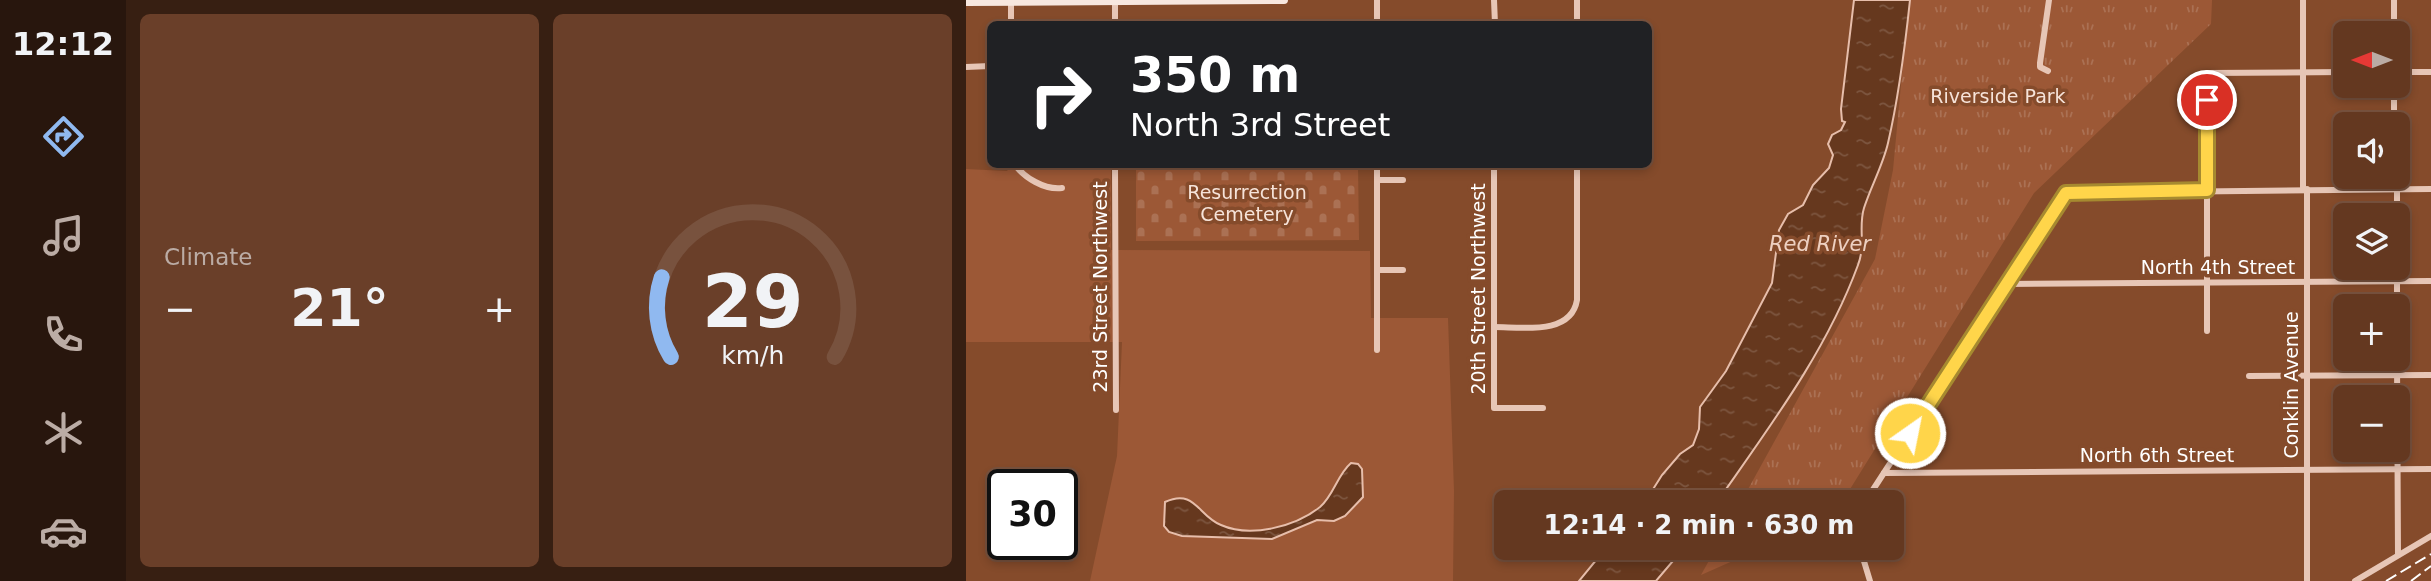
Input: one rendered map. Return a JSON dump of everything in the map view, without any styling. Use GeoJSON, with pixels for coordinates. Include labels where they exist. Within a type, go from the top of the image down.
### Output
{"type":"FeatureCollection","features":[{"type":"Feature","properties":{"kind":"street"},"geometry":{"type":"LineString","coordinates":[[966,2],[1284,0]]}},
{"type":"Feature","properties":{"kind":"street"},"geometry":{"type":"LineString","coordinates":[[1377,0],[1377,21]]}},
{"type":"Feature","properties":{"kind":"street"},"geometry":{"type":"LineString","coordinates":[[1494,0],[1495,21]]}},
{"type":"Feature","properties":{"kind":"street"},"geometry":{"type":"LineString","coordinates":[[1577,0],[1577,21]]}},
{"type":"Feature","properties":{"kind":"street"},"geometry":{"type":"LineString","coordinates":[[2048,71],[2040,67],[2040,64],[2049,0]]}},
{"type":"Feature","properties":{"kind":"street","name":"Conklin Avenue"},"geometry":{"type":"LineString","coordinates":[[2303,0],[2307,581]]}},
{"type":"Feature","properties":{"kind":"street"},"geometry":{"type":"LineString","coordinates":[[2394,0],[2394,21]]}},
{"type":"Feature","properties":{"kind":"street"},"geometry":{"type":"LineString","coordinates":[[1115,1],[1115,21]]}},
{"type":"Feature","properties":{"kind":"street"},"geometry":{"type":"LineString","coordinates":[[1011,2],[1011,21]]}},
{"type":"Feature","properties":{"kind":"street"},"geometry":{"type":"LineString","coordinates":[[966,67],[987,66]]}},
{"type":"Feature","properties":{"kind":"street"},"geometry":{"type":"LineString","coordinates":[[2207,331],[2207,73],[2333,72]]}},
{"type":"Feature","properties":{"kind":"street"},"geometry":{"type":"LineString","coordinates":[[2410,72],[2431,72]]}},
{"type":"Feature","properties":{"kind":"street"},"geometry":{"type":"LineString","coordinates":[[1017,168],[1040,185],[1052,189],[1062,188]]}},
{"type":"Feature","properties":{"kind":"street","name":"23rd Street Northwest"},"geometry":{"type":"LineString","coordinates":[[1115,168],[1116,410]]}},
{"type":"Feature","properties":{"kind":"street"},"geometry":{"type":"LineString","coordinates":[[1377,168],[1377,350]]}},
{"type":"Feature","properties":{"kind":"street","name":"20th Street Northwest"},"geometry":{"type":"LineString","coordinates":[[1494,168],[1494,408],[1543,408]]}},
{"type":"Feature","properties":{"kind":"street"},"geometry":{"type":"LineString","coordinates":[[1494,327],[1552,326],[1563,322],[1573,312],[1577,300],[1577,168]]}},
{"type":"Feature","properties":{"kind":"street"},"geometry":{"type":"LineString","coordinates":[[1377,180],[1403,180]]}},
{"type":"Feature","properties":{"kind":"street"},"geometry":{"type":"LineString","coordinates":[[1873,490],[2066,193],[2333,189]]}},
{"type":"Feature","properties":{"kind":"street"},"geometry":{"type":"LineString","coordinates":[[2395,189],[2396,203]]}},
{"type":"Feature","properties":{"kind":"street"},"geometry":{"type":"LineString","coordinates":[[2410,189],[2431,189]]}},
{"type":"Feature","properties":{"kind":"street"},"geometry":{"type":"LineString","coordinates":[[1377,270],[1403,270]]}},
{"type":"Feature","properties":{"kind":"street"},"geometry":{"type":"LineString","coordinates":[[2397,281],[2397,294]]}},
{"type":"Feature","properties":{"kind":"street","name":"North 4th Street"},"geometry":{"type":"LineString","coordinates":[[2005,284],[2431,281]]}},
{"type":"Feature","properties":{"kind":"street"},"geometry":{"type":"LineString","coordinates":[[2398,371],[2398,555]]}},
{"type":"Feature","properties":{"kind":"street"},"geometry":{"type":"LineString","coordinates":[[2249,376],[2431,375]]}},
{"type":"Feature","properties":{"kind":"street","name":"North 6th Street"},"geometry":{"type":"LineString","coordinates":[[1884,473],[2431,469]]}},
{"type":"Feature","properties":{"kind":"street"},"geometry":{"type":"LineString","coordinates":[[2355,581],[2431,536]]}},
{"type":"Feature","properties":{"kind":"street"},"geometry":{"type":"LineString","coordinates":[[1864,560],[1870,581]]}},
{"type":"Feature","properties":{"kind":"green space","name":"Riverside Park"},"geometry":{"type":"Polygon","coordinates":[[[1909,0],[2212,0],[2211,24],[2034,193],[1849,490],[1748,490],[1875,259],[1893,170],[1909,0]]]}},
{"type":"Feature","properties":{"kind":"green space"},"geometry":{"type":"Polygon","coordinates":[[[1010,168],[1111,168],[1111,250],[1370,251],[1371,318],[1448,318],[1454,491],[1453,581],[1090,581],[1117,456],[1122,342],[966,342],[966,169],[1007,171],[1010,168]]]}},
{"type":"Feature","properties":{"kind":"green space","name":"Resurrection Cemetery"},"geometry":{"type":"Polygon","coordinates":[[[1136,168],[1358,168],[1359,240],[1136,241],[1136,168]]]}},
{"type":"Feature","properties":{"kind":"green space"},"geometry":{"type":"Polygon","coordinates":[[[1709,560],[1735,560],[1701,575],[1709,560]]]}},
{"type":"Feature","properties":{"kind":"water","name":"Red River"},"geometry":{"type":"Polygon","coordinates":[[[1854,0],[1910,0],[1888,143],[1864,208],[1858,265],[1830,328],[1795,388],[1725,490],[1653,490],[1680,454],[1693,445],[1699,429],[1700,407],[1726,371],[1772,283],[1779,230],[1788,214],[1803,205],[1813,185],[1829,168],[1833,155],[1828,144],[1832,135],[1841,130],[1845,122],[1842,121],[1841,109],[1854,0]]]}},
{"type":"Feature","properties":{"kind":"water"},"geometry":{"type":"Polygon","coordinates":[[[1351,463],[1358,464],[1362,469],[1363,497],[1345,516],[1334,521],[1317,520],[1272,539],[1182,536],[1169,532],[1164,526],[1165,502],[1183,498],[1196,505],[1213,521],[1233,529],[1258,530],[1285,525],[1320,507],[1351,463]]]}},
{"type":"Feature","properties":{"kind":"water"},"geometry":{"type":"Polygon","coordinates":[[[1596,560],[1674,560],[1656,581],[1579,581],[1596,560]]]}},
{"type":"Feature","properties":{"kind":"railway"},"geometry":{"type":"LineString","coordinates":[[2386,581],[2431,554]]}},
{"type":"Feature","properties":{"kind":"railway"},"geometry":{"type":"LineString","coordinates":[[2411,581],[2431,566]]}},
{"type":"Feature","properties":{"kind":"route"},"geometry":{"type":"LineString","coordinates":[[1910,433],[2062,196],[2070,192],[2207,190],[2207,100]]}}]}
